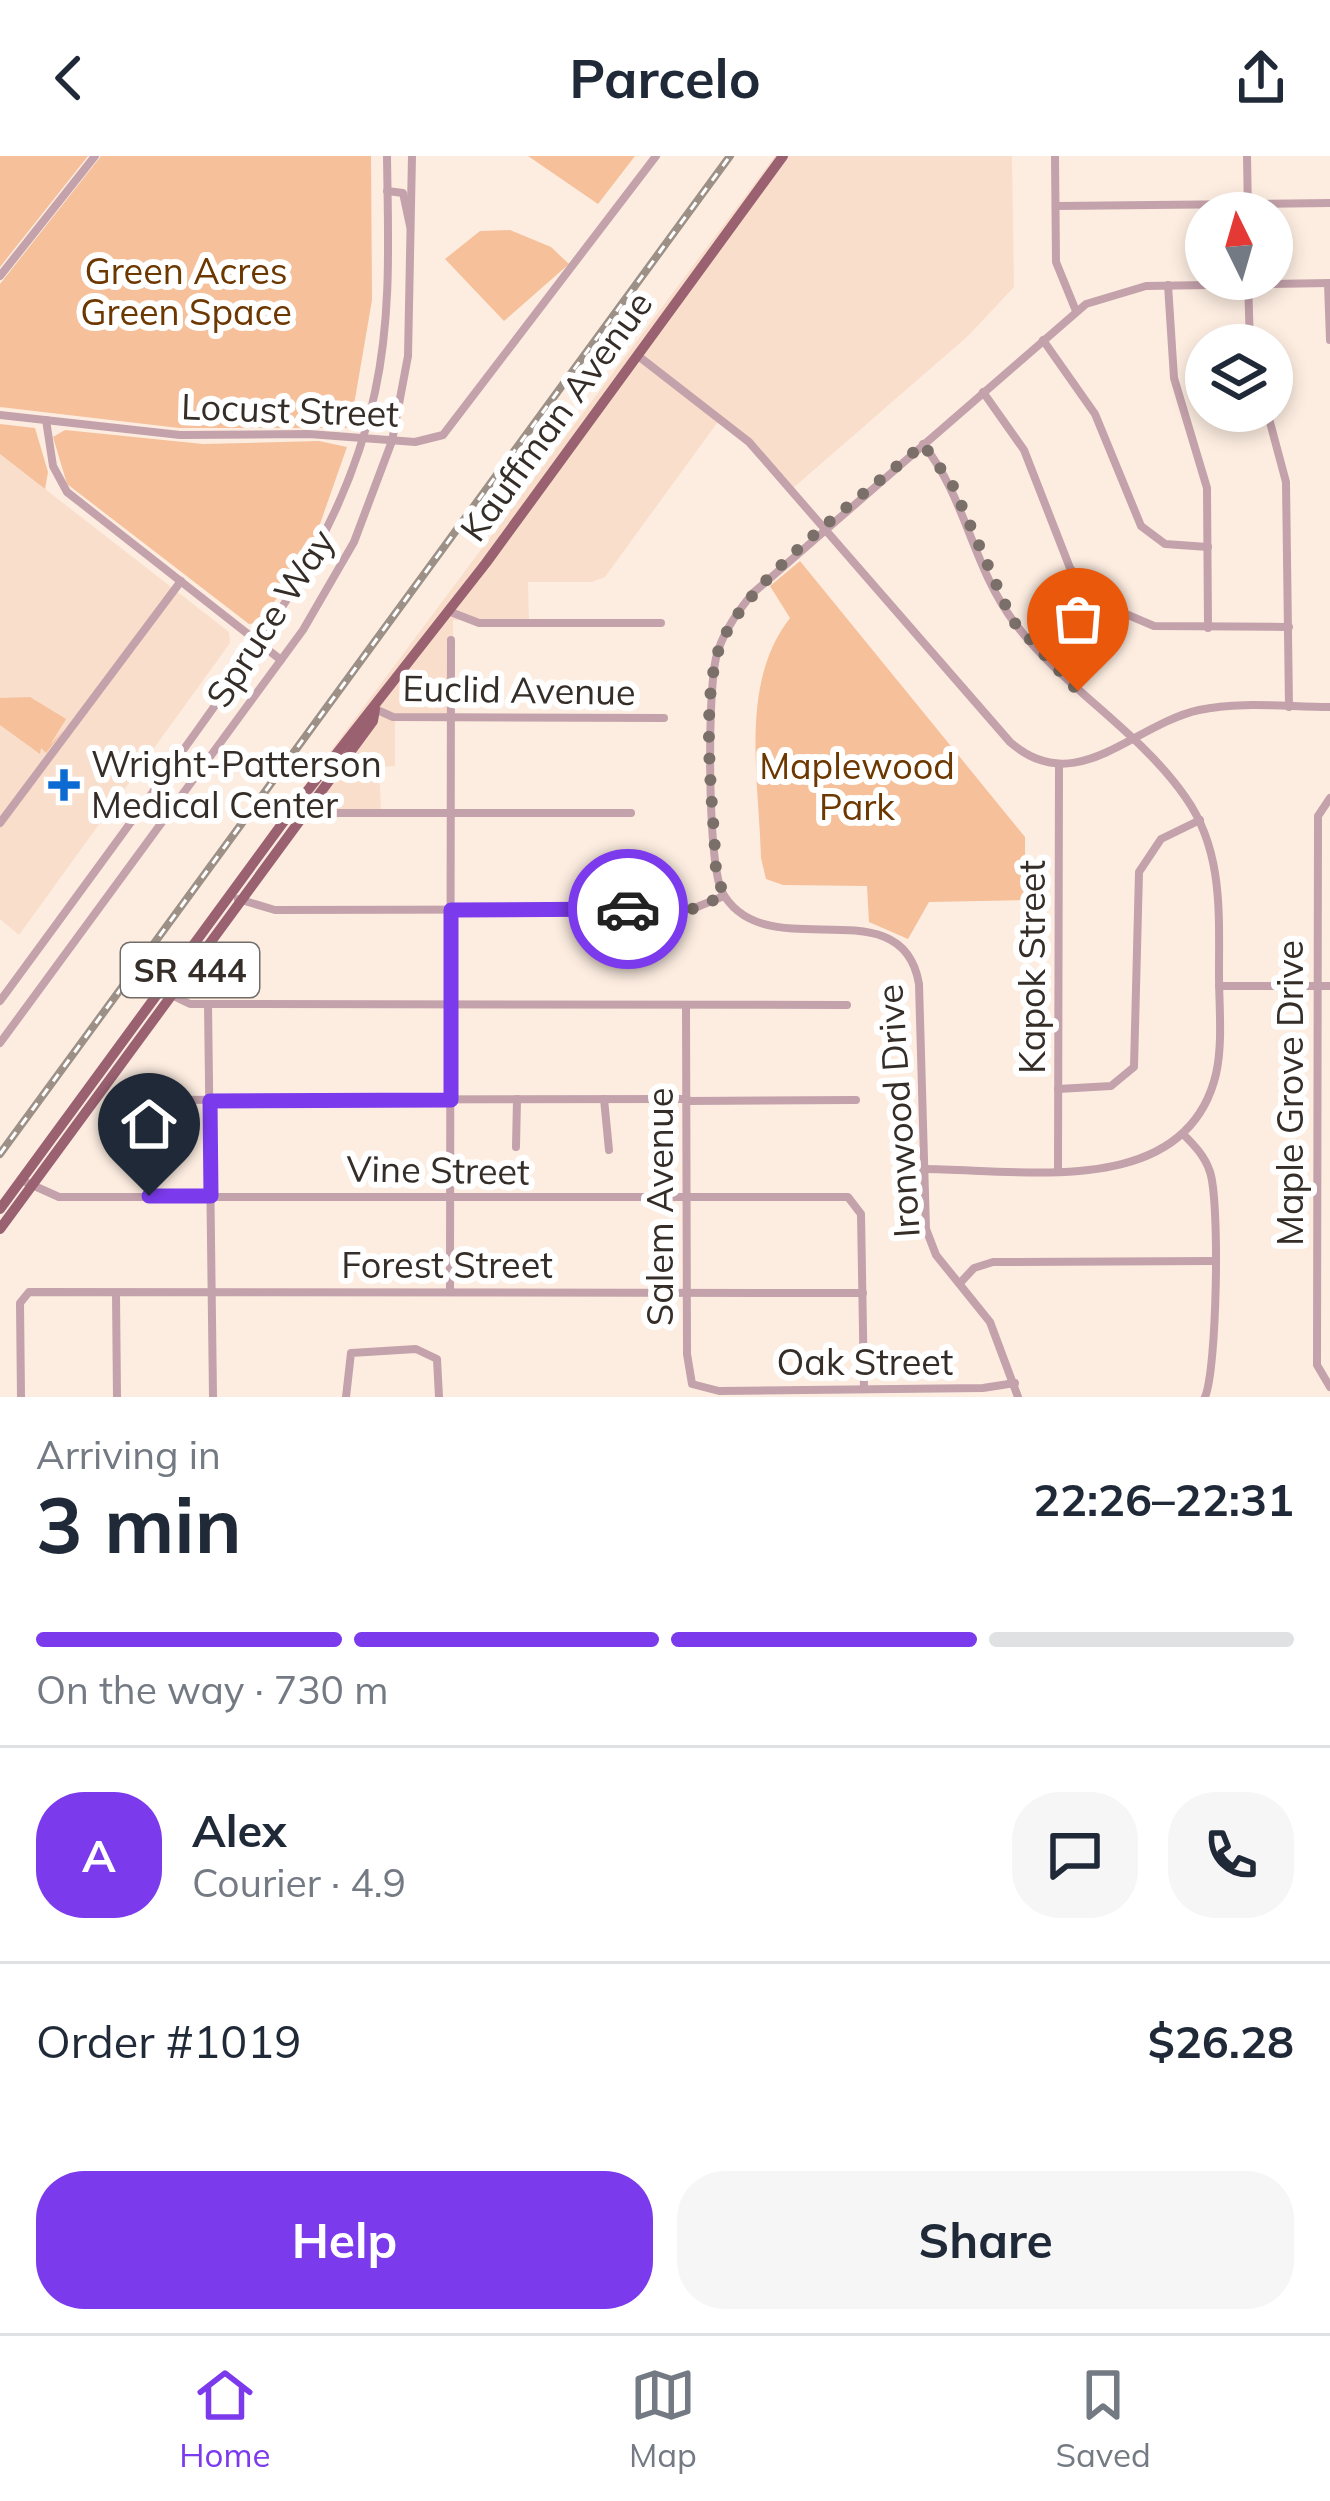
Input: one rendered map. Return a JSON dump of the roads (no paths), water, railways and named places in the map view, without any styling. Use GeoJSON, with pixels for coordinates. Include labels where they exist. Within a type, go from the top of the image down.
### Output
{"type":"FeatureCollection","features":[{"type":"Feature","properties":{"kind":"main road","name":"Kauffman Avenue"},"geometry":{"type":"LineString","coordinates":[[0,1229],[26,1184],[361,720],[375,709],[783,156]]}},
{"type":"Feature","properties":{"kind":"main road","name":"Kauffman Avenue"},"geometry":{"type":"LineString","coordinates":[[0,1209],[26,1184]]}},
{"type":"Feature","properties":{"kind":"street"},"geometry":{"type":"LineString","coordinates":[[0,276],[95,156]]}},
{"type":"Feature","properties":{"kind":"street","name":"Spruce Way"},"geometry":{"type":"LineString","coordinates":[[0,1001],[260,644],[325,538],[363,438],[385,331],[387,156]]}},
{"type":"Feature","properties":{"kind":"street","name":"Spruce Way"},"geometry":{"type":"LineString","coordinates":[[0,1043],[281,660],[354,542],[392,441],[410,338],[412,156]]}},
{"type":"Feature","properties":{"kind":"street","name":"Locust Street"},"geometry":{"type":"LineString","coordinates":[[0,415],[180,435],[427,441],[451,427],[656,156]]}},
{"type":"Feature","properties":{"kind":"street"},"geometry":{"type":"LineString","coordinates":[[1055,156],[1059,276],[1076,311]]}},
{"type":"Feature","properties":{"kind":"street"},"geometry":{"type":"LineString","coordinates":[[1247,156],[1248,192]]}},
{"type":"Feature","properties":{"kind":"street"},"geometry":{"type":"LineString","coordinates":[[387,191],[403,194],[413,233]]}},
{"type":"Feature","properties":{"kind":"street"},"geometry":{"type":"LineString","coordinates":[[1293,205],[1330,203]]}},
{"type":"Feature","properties":{"kind":"street"},"geometry":{"type":"LineString","coordinates":[[1056,206],[1185,207]]}},
{"type":"Feature","properties":{"kind":"street"},"geometry":{"type":"LineString","coordinates":[[1293,282],[1329,283],[1330,340]]}},
{"type":"Feature","properties":{"kind":"street"},"geometry":{"type":"LineString","coordinates":[[236,898],[275,910],[451,910],[692,909],[724,896],[716,872],[716,659],[744,603],[1076,311],[1119,290],[1185,284]]}},
{"type":"Feature","properties":{"kind":"street"},"geometry":{"type":"LineString","coordinates":[[1168,285],[1174,378],[1205,480],[1208,628]]}},
{"type":"Feature","properties":{"kind":"street"},"geometry":{"type":"LineString","coordinates":[[1042,340],[1095,413],[1141,526],[1165,544],[1208,547]]}},
{"type":"Feature","properties":{"kind":"street"},"geometry":{"type":"LineString","coordinates":[[637,355],[737,430],[1010,742],[1032,757],[1059,765],[1091,761],[1201,710],[1330,706]]}},
{"type":"Feature","properties":{"kind":"street"},"geometry":{"type":"LineString","coordinates":[[983,392],[1024,450],[1064,557],[1089,593],[1144,624],[1289,627]]}},
{"type":"Feature","properties":{"kind":"street"},"geometry":{"type":"LineString","coordinates":[[46,420],[60,484],[281,660]]}},
{"type":"Feature","properties":{"kind":"street"},"geometry":{"type":"LineString","coordinates":[[1273,432],[1286,482],[1288,706]]}},
{"type":"Feature","properties":{"kind":"street"},"geometry":{"type":"LineString","coordinates":[[923,444],[953,486],[1012,620],[1044,659],[1175,784],[1200,820],[1219,893],[1215,1076],[1198,1116],[1183,1134],[1164,1149],[1124,1166],[923,1169]]}},
{"type":"Feature","properties":{"kind":"street"},"geometry":{"type":"LineString","coordinates":[[0,823],[181,581]]}},
{"type":"Feature","properties":{"kind":"street"},"geometry":{"type":"LineString","coordinates":[[448,610],[479,623],[661,623]]}},
{"type":"Feature","properties":{"kind":"street"},"geometry":{"type":"LineString","coordinates":[[451,640],[451,1292]]}},
{"type":"Feature","properties":{"kind":"street","name":"Euclid Avenue"},"geometry":{"type":"LineString","coordinates":[[375,709],[393,717],[664,718]]}},
{"type":"Feature","properties":{"kind":"street","name":"Kapok Street"},"geometry":{"type":"LineString","coordinates":[[1058,1168],[1059,765]]}},
{"type":"Feature","properties":{"kind":"street","name":"Maple Grove Drive"},"geometry":{"type":"LineString","coordinates":[[1330,798],[1318,816],[1316,1365],[1330,1387]]}},
{"type":"Feature","properties":{"kind":"street"},"geometry":{"type":"LineString","coordinates":[[321,813],[631,814]]}},
{"type":"Feature","properties":{"kind":"street"},"geometry":{"type":"LineString","coordinates":[[1058,1089],[1111,1086],[1134,1067],[1139,872],[1161,839],[1200,820]]}},
{"type":"Feature","properties":{"kind":"street","name":"Ironwood Drive"},"geometry":{"type":"LineString","coordinates":[[724,896],[740,915],[762,927],[872,931],[893,940],[909,956],[919,984],[928,1238],[990,1322],[1018,1397]]}},
{"type":"Feature","properties":{"kind":"street"},"geometry":{"type":"LineString","coordinates":[[1219,986],[1330,986]]}},
{"type":"Feature","properties":{"kind":"street"},"geometry":{"type":"LineString","coordinates":[[166,993],[208,1004],[847,1005]]}},
{"type":"Feature","properties":{"kind":"street"},"geometry":{"type":"LineString","coordinates":[[208,1004],[212,1397]]}},
{"type":"Feature","properties":{"kind":"street","name":"Salem Avenue"},"geometry":{"type":"LineString","coordinates":[[686,1005],[689,1378],[694,1386],[714,1390]]}},
{"type":"Feature","properties":{"kind":"street"},"geometry":{"type":"LineString","coordinates":[[516,1148],[517,1099]]}},
{"type":"Feature","properties":{"kind":"street"},"geometry":{"type":"LineString","coordinates":[[604,1099],[609,1150]]}},
{"type":"Feature","properties":{"kind":"street"},"geometry":{"type":"LineString","coordinates":[[116,1100],[856,1100]]}},
{"type":"Feature","properties":{"kind":"street"},"geometry":{"type":"LineString","coordinates":[[1183,1134],[1212,1176],[1212,1374],[1205,1397]]}},
{"type":"Feature","properties":{"kind":"street","name":"Vine Street"},"geometry":{"type":"LineString","coordinates":[[26,1184],[59,1197],[844,1196],[856,1202],[863,1293]]}},
{"type":"Feature","properties":{"kind":"street"},"geometry":{"type":"LineString","coordinates":[[959,1283],[974,1268],[993,1262],[1213,1261]]}},
{"type":"Feature","properties":{"kind":"street","name":"Forest Street"},"geometry":{"type":"LineString","coordinates":[[21,1397],[20,1303],[32,1292],[863,1293]]}},
{"type":"Feature","properties":{"kind":"street"},"geometry":{"type":"LineString","coordinates":[[116,1292],[116,1397]]}},
{"type":"Feature","properties":{"kind":"street"},"geometry":{"type":"LineString","coordinates":[[863,1293],[864,1389]]}},
{"type":"Feature","properties":{"kind":"street"},"geometry":{"type":"LineString","coordinates":[[346,1397],[348,1355],[358,1350],[416,1349],[434,1355],[439,1397]]}},
{"type":"Feature","properties":{"kind":"street","name":"Oak Street"},"geometry":{"type":"LineString","coordinates":[[714,1390],[1015,1383]]}},
{"type":"Feature","properties":{"kind":"railway"},"geometry":{"type":"LineString","coordinates":[[0,1154],[730,156]]}},
{"type":"Feature","properties":{"kind":"place","name":"Wright-Patterson Medical Center"},"geometry":{"type":"Point","coordinates":[64,785]}},
{"type":"Feature","properties":{"kind":"park label","name":"Green Acres Green Space"},"geometry":{"type":"Point","coordinates":[186,292]}},
{"type":"Feature","properties":{"kind":"park label","name":"Maplewood Park"},"geometry":{"type":"Point","coordinates":[857,786]}}]}
